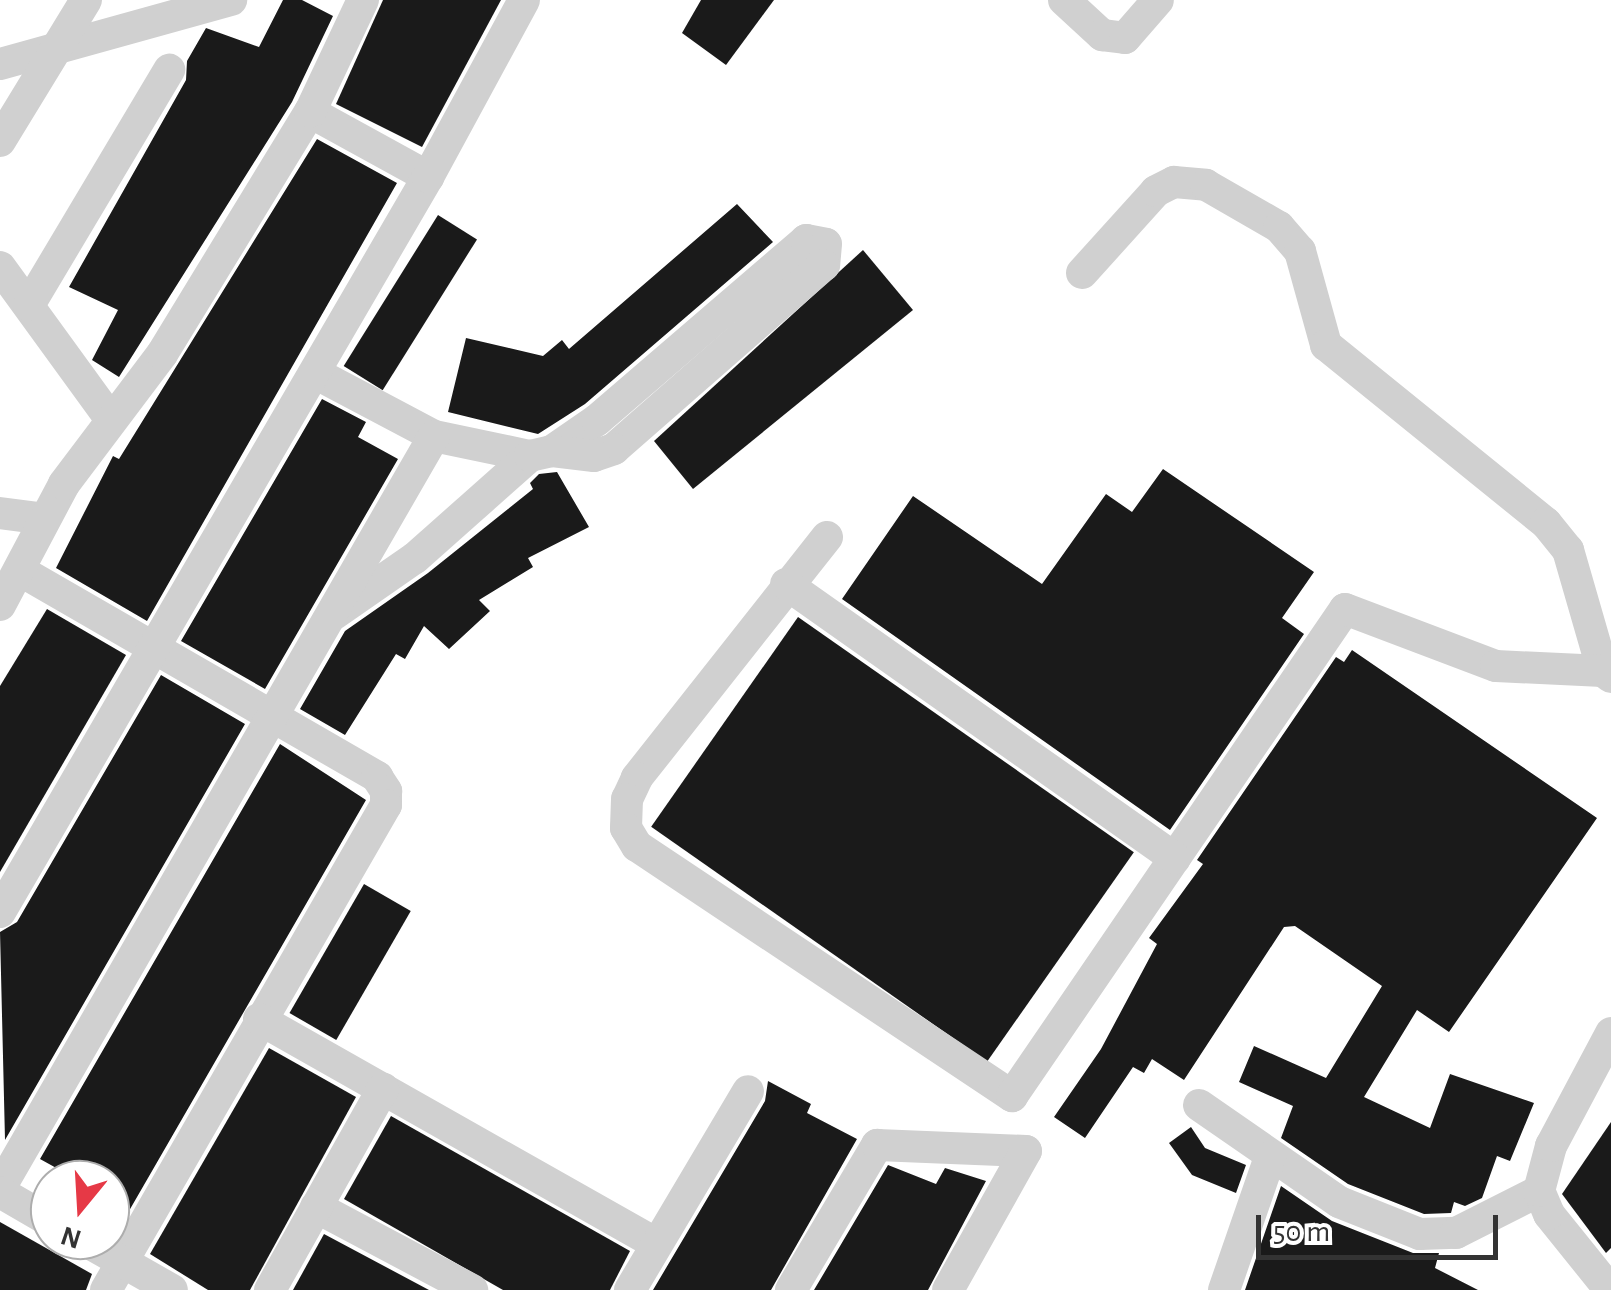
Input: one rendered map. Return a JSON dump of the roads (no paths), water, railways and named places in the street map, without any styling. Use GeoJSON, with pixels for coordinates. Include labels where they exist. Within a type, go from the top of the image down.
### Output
{"type":"FeatureCollection","features":[{"type":"Feature","properties":{"kind":"street"},"geometry":{"type":"LineString","coordinates":[[0,141],[66,41],[86,0]]}},
{"type":"Feature","properties":{"kind":"street"},"geometry":{"type":"LineString","coordinates":[[0,64],[66,41],[231,0]]}},
{"type":"Feature","properties":{"kind":"street"},"geometry":{"type":"LineString","coordinates":[[0,605],[45,519],[108,417],[162,354],[310,112],[362,0]]}},
{"type":"Feature","properties":{"kind":"street"},"geometry":{"type":"LineString","coordinates":[[0,912],[428,177],[524,0]]}},
{"type":"Feature","properties":{"kind":"street"},"geometry":{"type":"LineString","coordinates":[[1064,0],[1110,38],[1135,31],[1158,0]]}},
{"type":"Feature","properties":{"kind":"street"},"geometry":{"type":"LineString","coordinates":[[28,305],[170,70]]}},
{"type":"Feature","properties":{"kind":"street"},"geometry":{"type":"LineString","coordinates":[[310,112],[428,177]]}},
{"type":"Feature","properties":{"kind":"street"},"geometry":{"type":"LineString","coordinates":[[827,536],[637,778],[626,799],[626,828],[637,846],[1012,1096],[1346,609],[1496,666],[1607,674],[1568,550],[1546,523],[1326,345],[1300,251],[1278,226],[1206,186],[1174,182],[1156,192],[1082,273]]}},
{"type":"Feature","properties":{"kind":"street"},"geometry":{"type":"LineString","coordinates":[[315,372],[434,436],[541,454],[594,456],[614,449],[824,265],[826,244],[806,240],[698,336],[541,454],[415,558],[334,614]]}},
{"type":"Feature","properties":{"kind":"street"},"geometry":{"type":"LineString","coordinates":[[0,267],[108,417]]}},
{"type":"Feature","properties":{"kind":"street"},"geometry":{"type":"LineString","coordinates":[[30,1209],[0,1190],[434,436]]}},
{"type":"Feature","properties":{"kind":"street"},"geometry":{"type":"LineString","coordinates":[[0,513],[45,519]]}},
{"type":"Feature","properties":{"kind":"street"},"geometry":{"type":"LineString","coordinates":[[20,570],[377,777],[386,805],[114,1276],[172,1290]]}},
{"type":"Feature","properties":{"kind":"street"},"geometry":{"type":"LineString","coordinates":[[786,584],[1175,858]]}},
{"type":"Feature","properties":{"kind":"street"},"geometry":{"type":"LineString","coordinates":[[259,1019],[656,1244]]}},
{"type":"Feature","properties":{"kind":"street"},"geometry":{"type":"LineString","coordinates":[[1610,1290],[1549,1214],[1539,1191],[1551,1146],[1611,1032]]}},
{"type":"Feature","properties":{"kind":"street"},"geometry":{"type":"LineString","coordinates":[[270,1290],[383,1089]]}},
{"type":"Feature","properties":{"kind":"street"},"geometry":{"type":"LineString","coordinates":[[630,1290],[748,1091]]}},
{"type":"Feature","properties":{"kind":"street"},"geometry":{"type":"LineString","coordinates":[[1200,1105],[1339,1202],[1440,1238],[1539,1191]]}},
{"type":"Feature","properties":{"kind":"street"},"geometry":{"type":"LineString","coordinates":[[791,1290],[876,1145],[1026,1150],[948,1290]]}},
{"type":"Feature","properties":{"kind":"street"},"geometry":{"type":"LineString","coordinates":[[1224,1290],[1270,1157]]}},
{"type":"Feature","properties":{"kind":"street"},"geometry":{"type":"LineString","coordinates":[[316,1207],[472,1290]]}}]}
